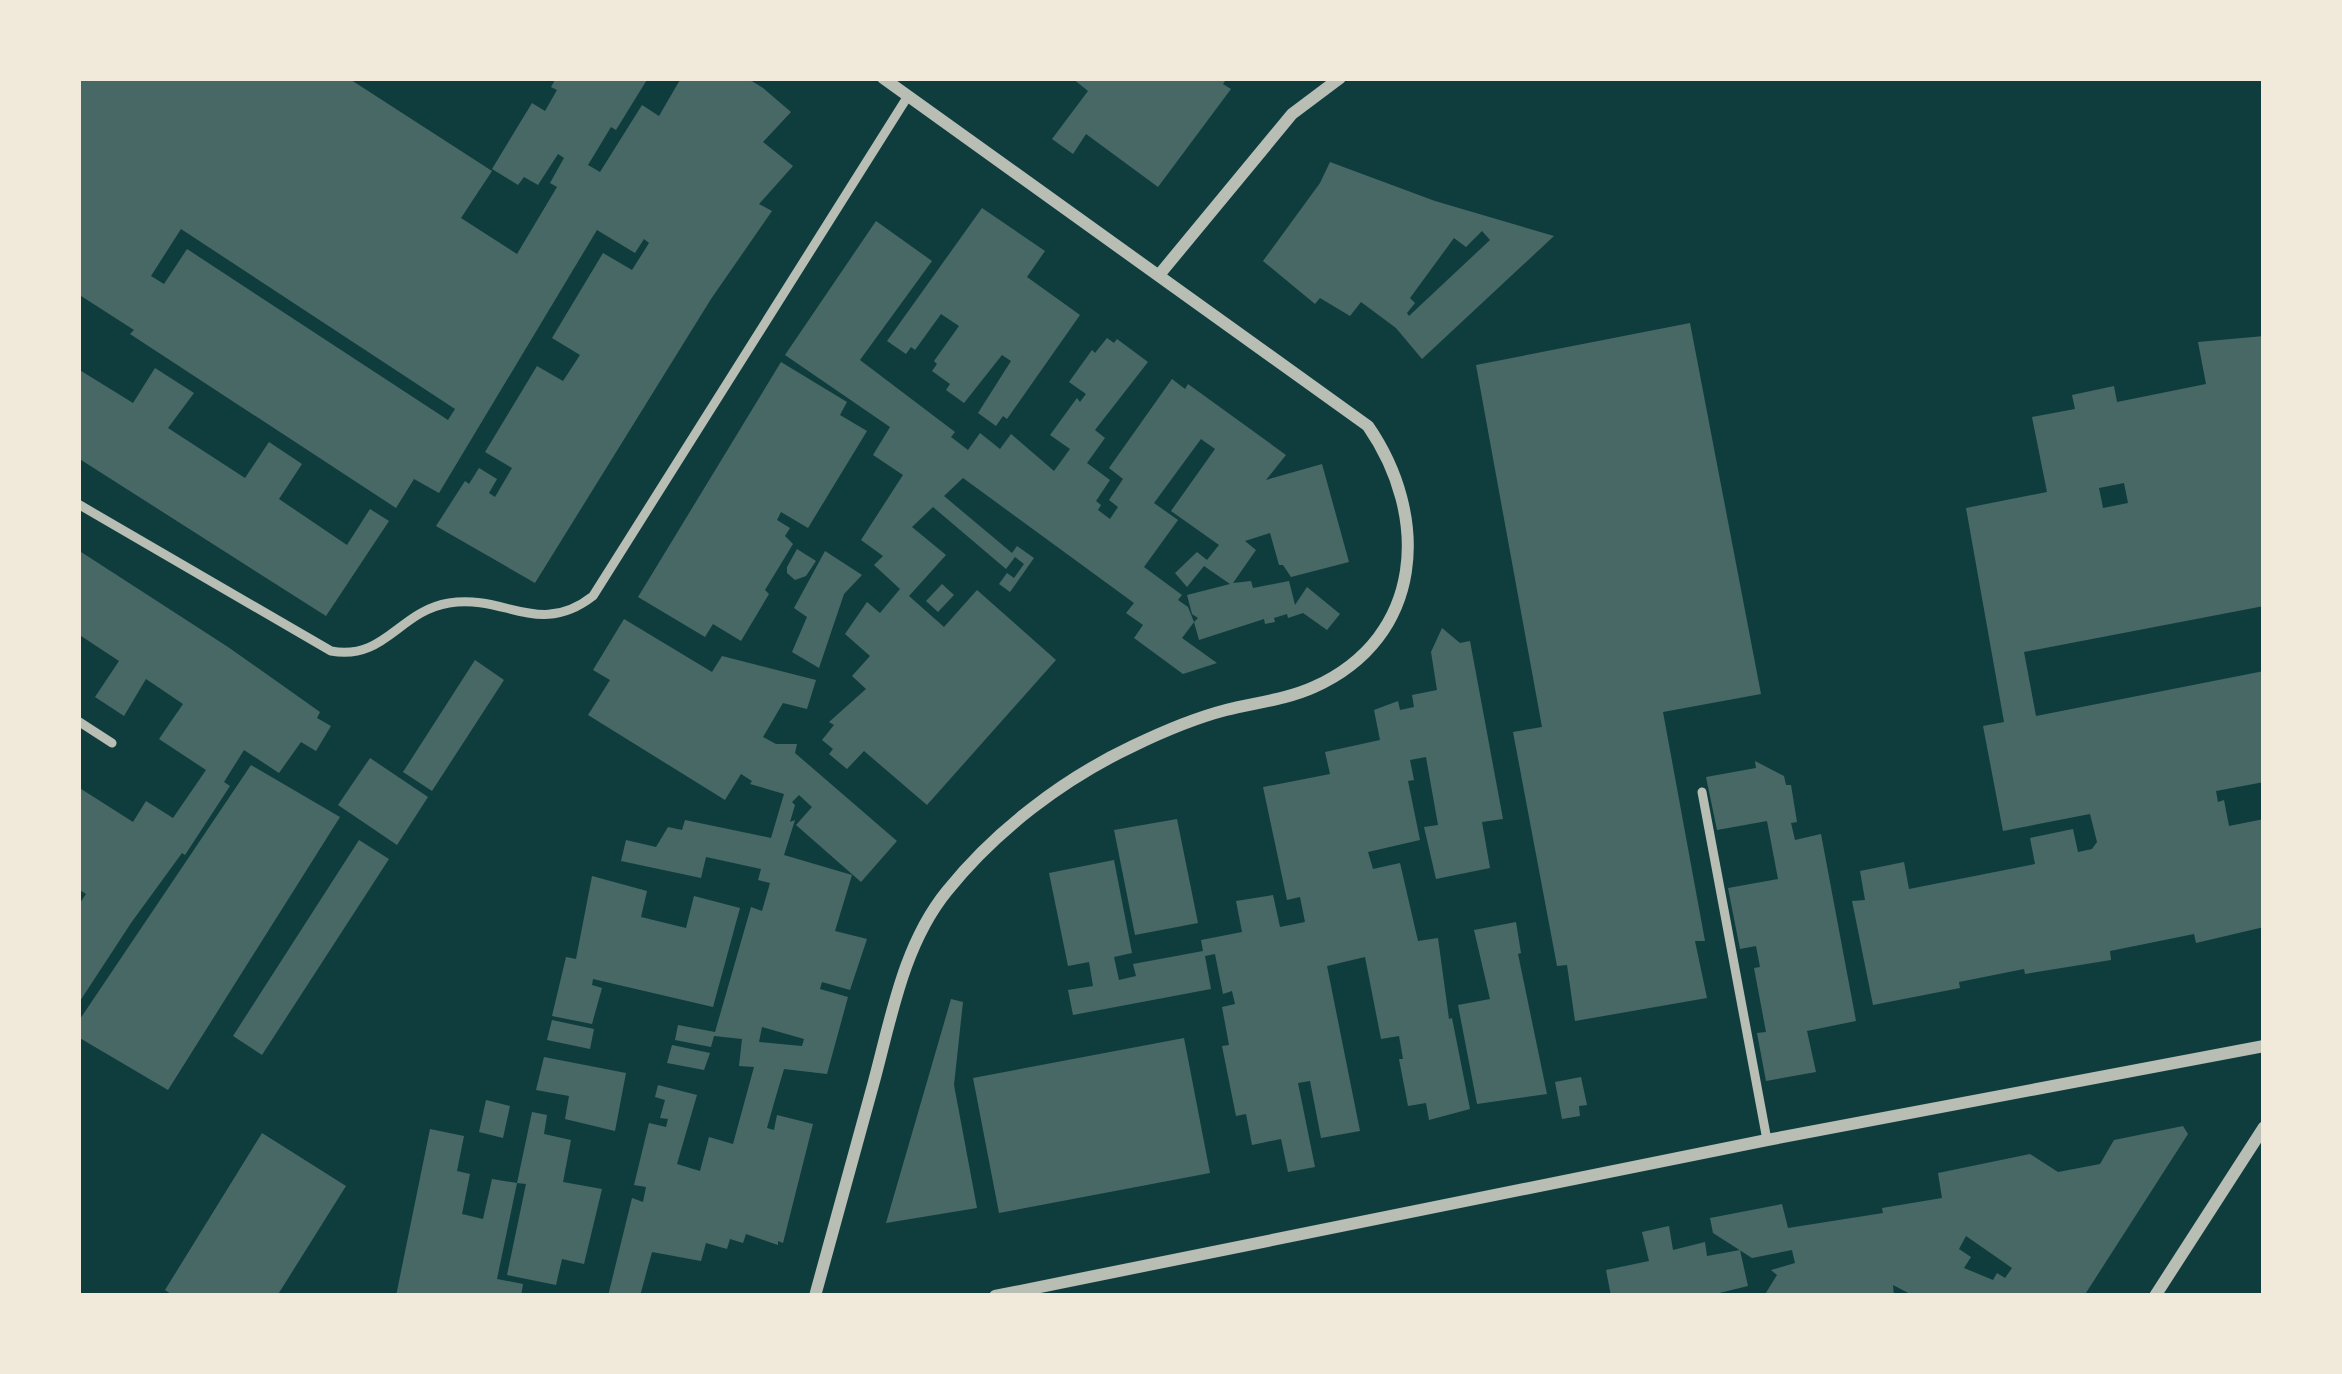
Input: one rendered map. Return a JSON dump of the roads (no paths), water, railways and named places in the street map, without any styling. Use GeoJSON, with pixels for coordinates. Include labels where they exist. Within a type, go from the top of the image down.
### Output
{"type":"FeatureCollection","features":[{"type":"Feature","properties":{"kind":"street"},"geometry":{"type":"LineString","coordinates":[[815,1296],[913,946],[946,892],[1001,835],[1082,774],[1132,746],[1218,712],[1313,688],[1359,660],[1388,624],[1407,578],[1409,522],[1391,459],[1368,426],[883,78]]}},
{"type":"Feature","properties":{"kind":"street"},"geometry":{"type":"LineString","coordinates":[[1159,275],[1292,114],[1340,78]]}},
{"type":"Feature","properties":{"kind":"street"},"geometry":{"type":"LineString","coordinates":[[995,1296],[1767,1140],[2264,1046]]}},
{"type":"Feature","properties":{"kind":"street"},"geometry":{"type":"LineString","coordinates":[[2155,1296],[2264,1127]]}},
{"type":"Feature","properties":{"kind":"lane"},"geometry":{"type":"LineString","coordinates":[[78,504],[331,650],[352,655],[370,650],[428,610],[451,603],[545,617],[574,611],[593,596],[908,96]]}},
{"type":"Feature","properties":{"kind":"lane"},"geometry":{"type":"LineString","coordinates":[[78,721],[112,743]]}},
{"type":"Feature","properties":{"kind":"lane"},"geometry":{"type":"LineString","coordinates":[[1702,793],[1767,1140]]}}]}
